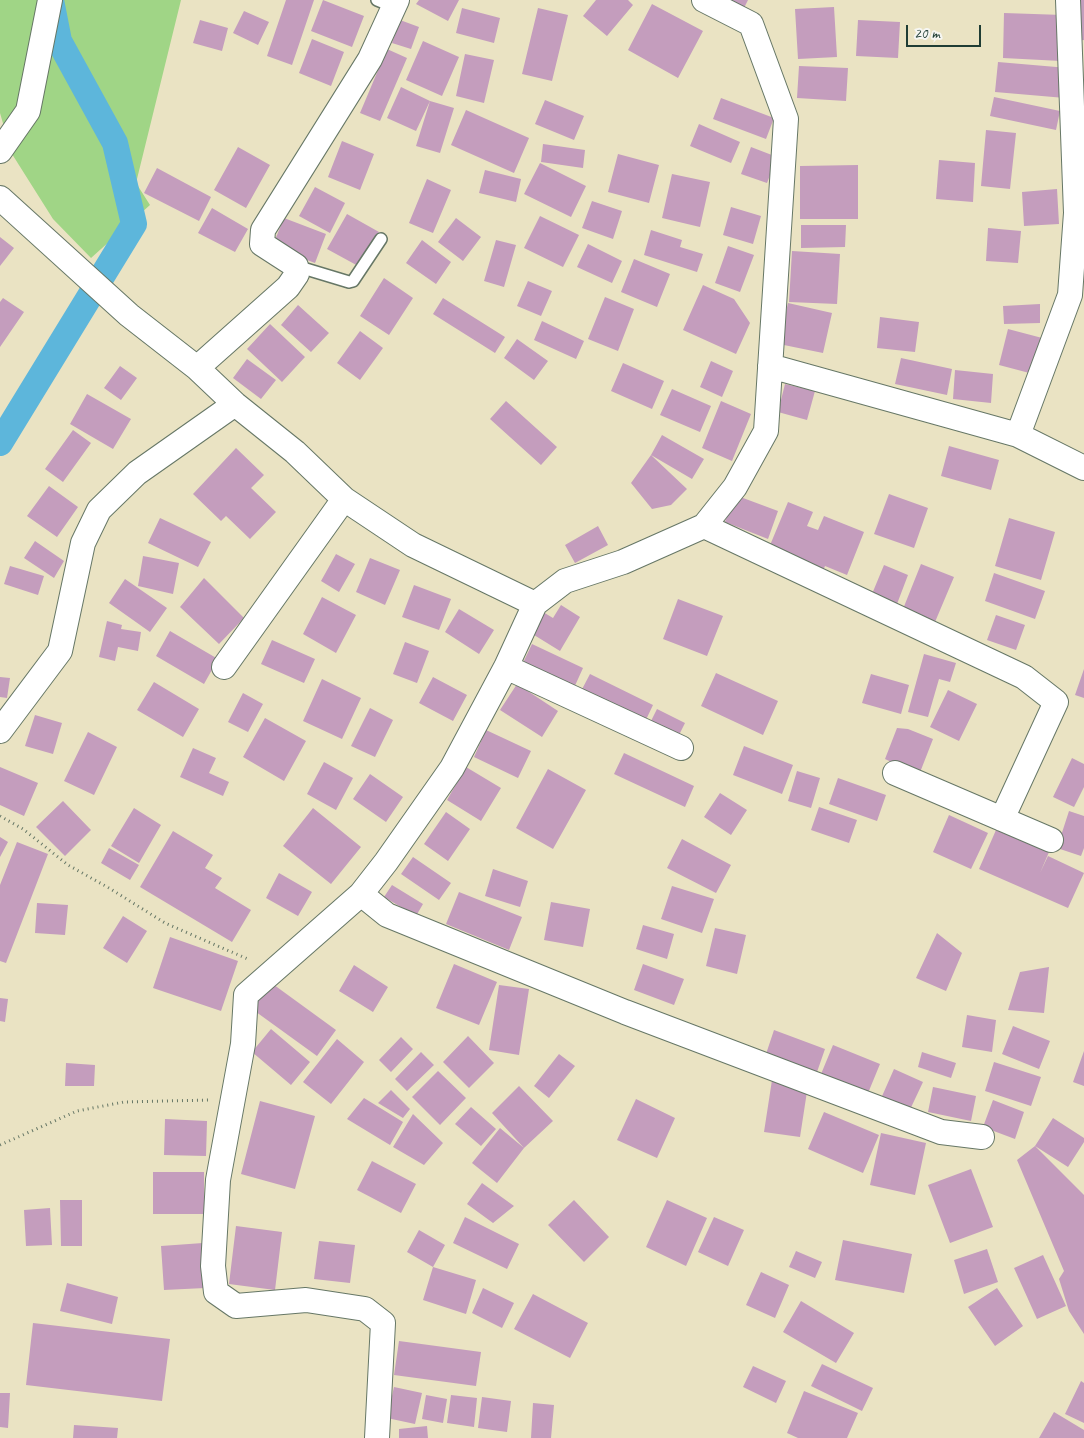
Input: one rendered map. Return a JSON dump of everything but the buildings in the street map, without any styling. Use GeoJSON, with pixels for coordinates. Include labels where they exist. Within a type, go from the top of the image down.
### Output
{"type":"FeatureCollection","features":[{"type":"Feature","properties":{"kind":"street"},"geometry":{"type":"LineString","coordinates":[[0,151],[28,111],[50,0]]}},
{"type":"Feature","properties":{"kind":"street"},"geometry":{"type":"LineString","coordinates":[[377,1438],[383,1323],[365,1309],[306,1300],[236,1306],[216,1292],[213,1266],[218,1180],[243,1044],[246,995],[361,894],[386,862],[452,768],[506,667],[535,604],[565,581],[623,562],[704,526],[735,487],[766,431],[786,119],[751,24],[704,0]]}},
{"type":"Feature","properties":{"kind":"street"},"geometry":{"type":"LineString","coordinates":[[1018,435],[1070,295],[1076,213],[1068,0]]}},
{"type":"Feature","properties":{"kind":"street"},"geometry":{"type":"LineString","coordinates":[[197,368],[288,287],[297,274],[296,266],[262,244],[263,230],[370,59],[389,2]]}},
{"type":"Feature","properties":{"kind":"street"},"geometry":{"type":"LineString","coordinates":[[0,198],[128,316],[197,368],[235,404],[294,452],[344,498],[413,545],[535,604]]}},
{"type":"Feature","properties":{"kind":"street"},"geometry":{"type":"LineString","coordinates":[[770,366],[1018,435],[1084,468]]}},
{"type":"Feature","properties":{"kind":"street"},"geometry":{"type":"LineString","coordinates":[[0,731],[60,650],[83,543],[99,510],[137,473],[235,404]]}},
{"type":"Feature","properties":{"kind":"street"},"geometry":{"type":"LineString","coordinates":[[224,667],[344,498]]}},
{"type":"Feature","properties":{"kind":"street"},"geometry":{"type":"LineString","coordinates":[[704,526],[1024,677],[1056,702],[1002,819]]}},
{"type":"Feature","properties":{"kind":"street"},"geometry":{"type":"LineString","coordinates":[[506,667],[681,748]]}},
{"type":"Feature","properties":{"kind":"street"},"geometry":{"type":"LineString","coordinates":[[895,773],[1051,840]]}},
{"type":"Feature","properties":{"kind":"street"},"geometry":{"type":"LineString","coordinates":[[361,894],[387,915],[625,1012],[941,1132],[982,1137]]}},
{"type":"Feature","properties":{"kind":"lane"},"geometry":{"type":"LineString","coordinates":[[296,266],[350,282],[381,239]]}},
{"type":"Feature","properties":{"kind":"path"},"geometry":{"type":"LineString","coordinates":[[0,816],[23,829],[68,865],[165,923],[274,971]]}},
{"type":"Feature","properties":{"kind":"path"},"geometry":{"type":"LineString","coordinates":[[0,1145],[77,1111],[124,1102],[233,1099]]}},
{"type":"Feature","properties":{"kind":"green space"},"geometry":{"type":"Polygon","coordinates":[[[0,0],[181,0],[136,183],[150,205],[91,258],[53,219],[12,154],[0,113],[0,0]]]}},
{"type":"Feature","properties":{"kind":"waterway"},"geometry":{"type":"LineString","coordinates":[[0,443],[134,224],[115,143],[59,41],[51,0]]}}]}
